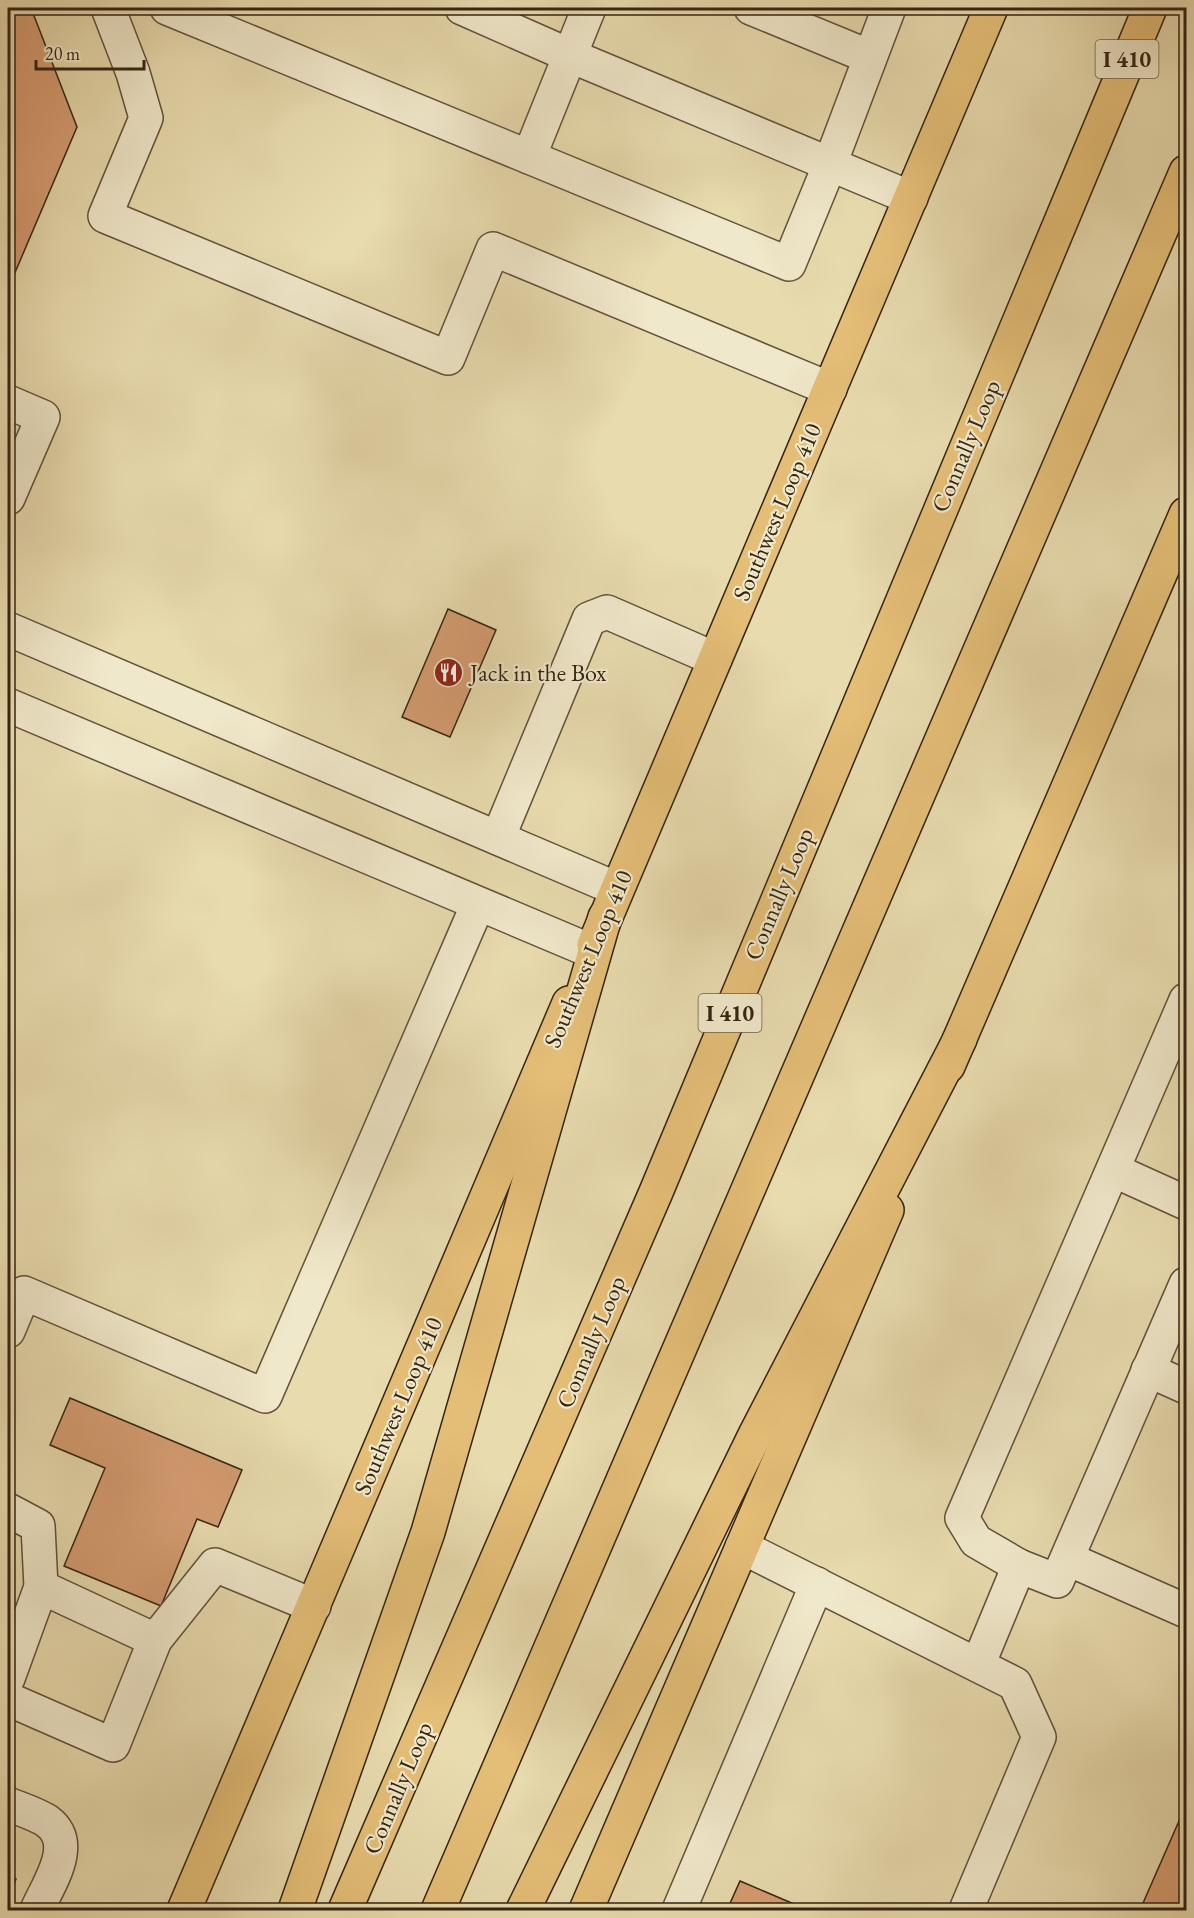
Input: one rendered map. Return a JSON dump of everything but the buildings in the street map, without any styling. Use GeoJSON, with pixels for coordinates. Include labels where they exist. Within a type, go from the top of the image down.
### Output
{"type":"FeatureCollection","features":[{"type":"Feature","properties":{"kind":"main road","name":"Southwest Loop 410"},"geometry":{"type":"LineString","coordinates":[[184,1911],[991,8]]}},
{"type":"Feature","properties":{"kind":"main road"},"geometry":{"type":"LineString","coordinates":[[1105,110],[1134,8]]}},
{"type":"Feature","properties":{"kind":"main road","name":"Connally Loop"},"geometry":{"type":"LineString","coordinates":[[345,1911],[656,1192],[1105,110],[1150,8]]}},
{"type":"Feature","properties":{"kind":"main road"},"geometry":{"type":"LineString","coordinates":[[438,1911],[1186,172]]}},
{"type":"Feature","properties":{"kind":"main road"},"geometry":{"type":"LineString","coordinates":[[586,1911],[1186,514]]}},
{"type":"Feature","properties":{"kind":"main road"},"geometry":{"type":"LineString","coordinates":[[295,1911],[428,1532],[611,903]]}},
{"type":"Feature","properties":{"kind":"main road"},"geometry":{"type":"LineString","coordinates":[[523,1911],[756,1433],[960,1039]]}},
{"type":"Feature","properties":{"kind":"lane"},"geometry":{"type":"LineString","coordinates":[[108,8],[134,73],[146,118],[105,216],[447,358],[493,249],[830,389]]}},
{"type":"Feature","properties":{"kind":"lane"},"geometry":{"type":"LineString","coordinates":[[167,8],[789,264],[830,164],[889,8]]}},
{"type":"Feature","properties":{"kind":"lane"},"geometry":{"type":"LineString","coordinates":[[462,8],[911,198]]}},
{"type":"Feature","properties":{"kind":"lane"},"geometry":{"type":"LineString","coordinates":[[529,156],[589,8]]}},
{"type":"Feature","properties":{"kind":"lane"},"geometry":{"type":"LineString","coordinates":[[751,8],[870,57]]}},
{"type":"Feature","properties":{"kind":"lane"},"geometry":{"type":"LineString","coordinates":[[8,402],[44,417],[8,498]]}},
{"type":"Feature","properties":{"kind":"lane"},"geometry":{"type":"LineString","coordinates":[[498,838],[589,619],[607,612],[715,659]]}},
{"type":"Feature","properties":{"kind":"lane"},"geometry":{"type":"LineString","coordinates":[[8,629],[498,838],[611,903]]}},
{"type":"Feature","properties":{"kind":"lane"},"geometry":{"type":"LineString","coordinates":[[8,705],[591,951]]}},
{"type":"Feature","properties":{"kind":"lane"},"geometry":{"type":"LineString","coordinates":[[8,1331],[24,1293],[265,1396],[478,904]]}},
{"type":"Feature","properties":{"kind":"lane"},"geometry":{"type":"LineString","coordinates":[[1186,1000],[962,1518],[976,1541],[1019,1566],[1057,1581],[1186,1284]]}},
{"type":"Feature","properties":{"kind":"lane"},"geometry":{"type":"LineString","coordinates":[[1113,1170],[1186,1203]]}},
{"type":"Feature","properties":{"kind":"lane"},"geometry":{"type":"LineString","coordinates":[[1148,1370],[1186,1387]]}},
{"type":"Feature","properties":{"kind":"lane"},"geometry":{"type":"LineString","coordinates":[[8,1510],[38,1526],[41,1587],[8,1678]]}},
{"type":"Feature","properties":{"kind":"lane"},"geometry":{"type":"LineString","coordinates":[[742,1547],[1015,1683],[1039,1737],[966,1911]]}},
{"type":"Feature","properties":{"kind":"lane"},"geometry":{"type":"LineString","coordinates":[[1068,1559],[1186,1611]]}},
{"type":"Feature","properties":{"kind":"lane"},"geometry":{"type":"LineString","coordinates":[[8,1699],[113,1746],[155,1640],[215,1565],[314,1606]]}},
{"type":"Feature","properties":{"kind":"lane"},"geometry":{"type":"LineString","coordinates":[[978,1665],[1019,1566]]}},
{"type":"Feature","properties":{"kind":"lane"},"geometry":{"type":"LineString","coordinates":[[680,1911],[817,1584]]}},
{"type":"Feature","properties":{"kind":"lane"},"geometry":{"type":"LineString","coordinates":[[41,1587],[155,1640]]}},
{"type":"Feature","properties":{"kind":"lane"},"geometry":{"type":"LineString","coordinates":[[8,1804],[47,1821],[59,1836],[62,1853],[37,1911]]}},
{"type":"Feature","properties":{"kind":"place","name":"Jack in the Box"},"geometry":{"type":"Point","coordinates":[449,673]}}]}
